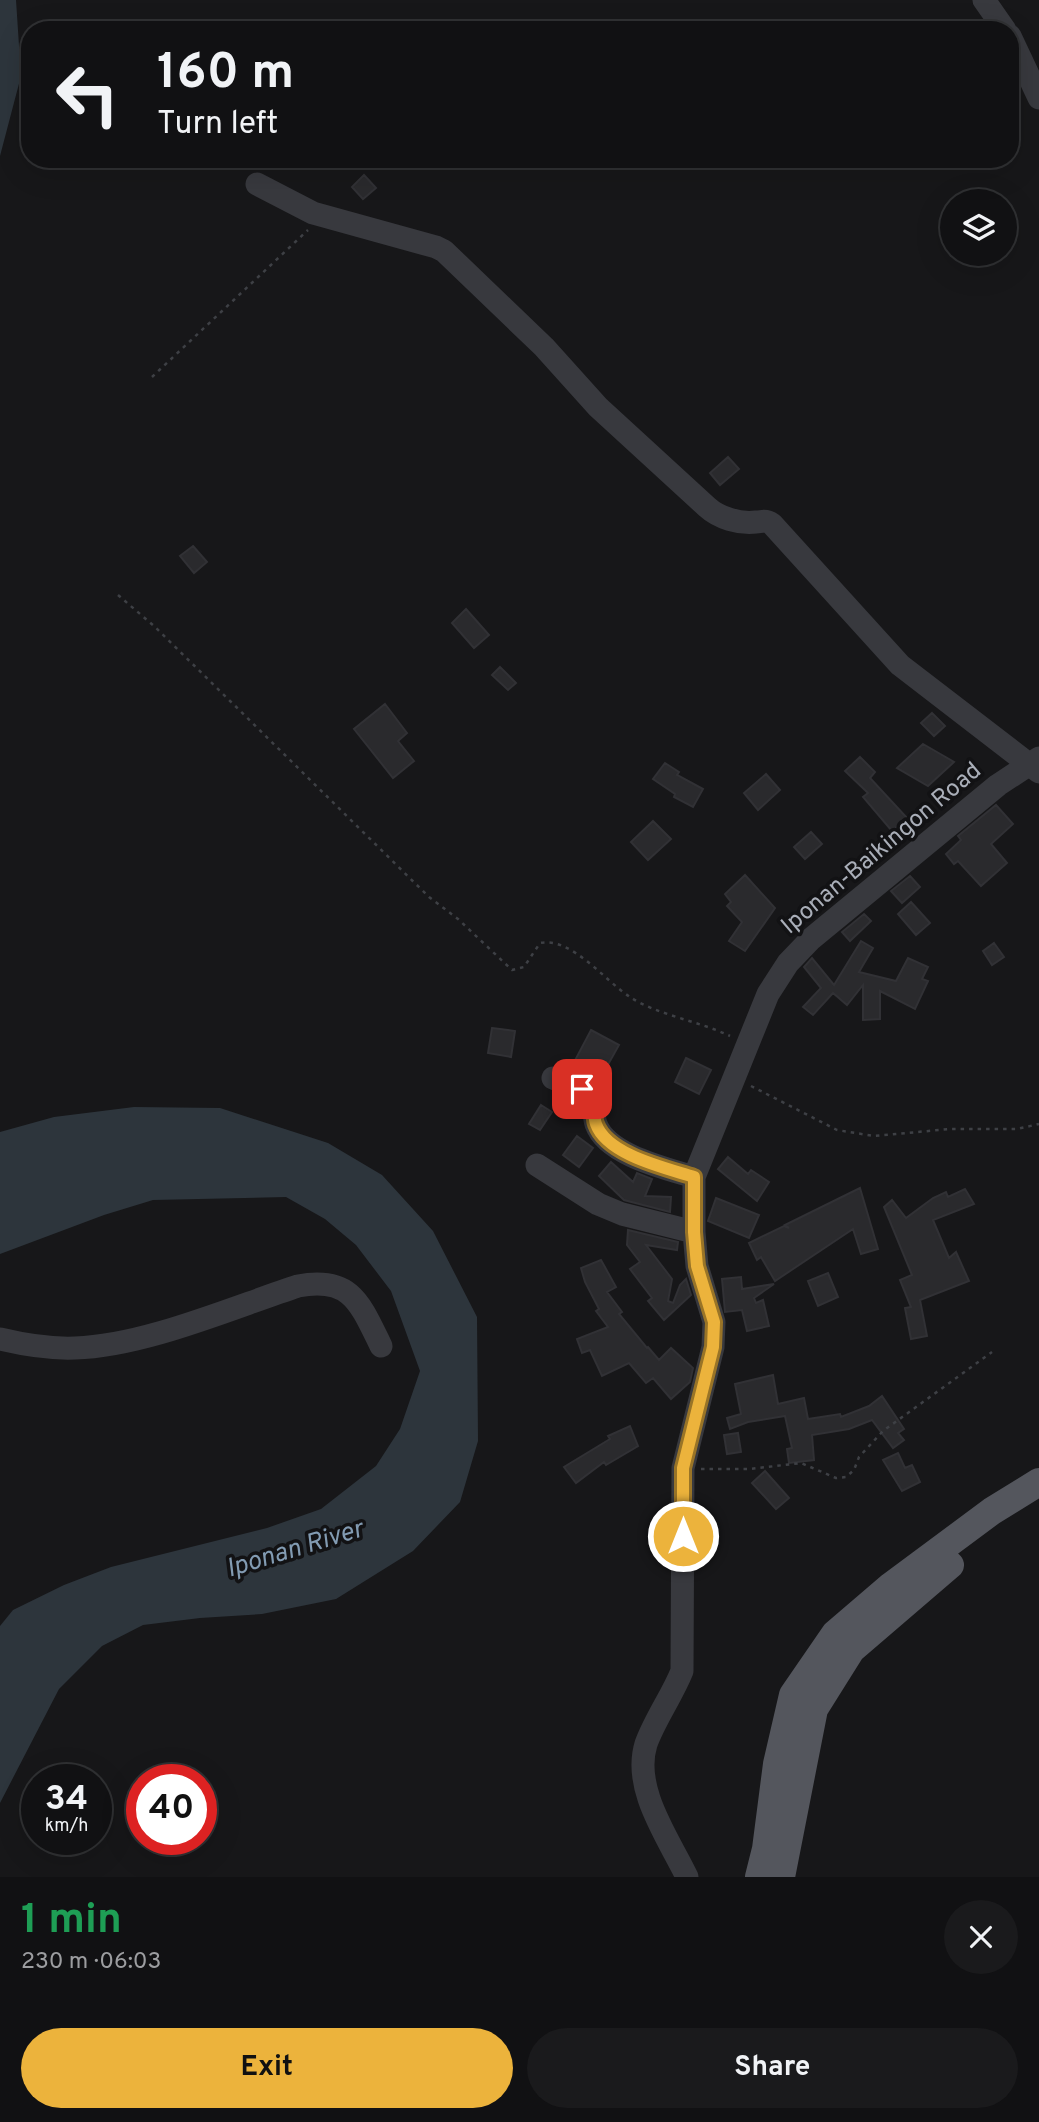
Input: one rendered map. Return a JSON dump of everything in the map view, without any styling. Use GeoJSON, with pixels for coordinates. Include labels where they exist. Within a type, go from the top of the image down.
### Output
{"type":"FeatureCollection","features":[{"type":"Feature","properties":{"kind":"main road"},"geometry":{"type":"LineString","coordinates":[[760,1877],[776,1764],[793,1695],[835,1634],[891,1586],[992,1511],[1039,1482]]}},
{"type":"Feature","properties":{"kind":"main road"},"geometry":{"type":"LineString","coordinates":[[780,1877],[814,1709],[851,1650],[954,1562],[1002,1525],[1039,1503]]}},
{"type":"Feature","properties":{"kind":"street"},"geometry":{"type":"LineString","coordinates":[[984,0],[999,21]]}},
{"type":"Feature","properties":{"kind":"street"},"geometry":{"type":"LineString","coordinates":[[1019,55],[1039,98]]}},
{"type":"Feature","properties":{"kind":"street"},"geometry":{"type":"LineString","coordinates":[[257,184],[293,205],[323,216],[444,251],[544,347],[598,407],[706,507],[713,513],[740,522],[767,521],[772,524],[900,665],[983,730],[1036,764]]}},
{"type":"Feature","properties":{"kind":"street","name":"Iponan-Baikingon Road"},"geometry":{"type":"LineString","coordinates":[[687,1877],[650,1802],[644,1776],[646,1746],[682,1671],[683,1468],[713,1347],[714,1322],[697,1266],[694,1177],[745,1044],[768,994],[788,963],[811,939],[998,785],[1036,764]]}},
{"type":"Feature","properties":{"kind":"street"},"geometry":{"type":"LineString","coordinates":[[553,1078],[594,1096],[595,1123],[606,1138],[629,1155],[694,1177]]}},
{"type":"Feature","properties":{"kind":"street"},"geometry":{"type":"LineString","coordinates":[[537,1165],[597,1204],[694,1232]]}},
{"type":"Feature","properties":{"kind":"street"},"geometry":{"type":"LineString","coordinates":[[0,1339],[38,1347],[75,1348],[138,1339],[298,1286],[320,1282],[336,1285],[351,1296],[365,1313],[381,1346]]}},
{"type":"Feature","properties":{"kind":"path"},"geometry":{"type":"LineString","coordinates":[[152,377],[323,216]]}},
{"type":"Feature","properties":{"kind":"path"},"geometry":{"type":"LineString","coordinates":[[118,595],[155,626],[247,720],[429,897],[458,919],[512,970],[523,967],[540,943],[550,941],[605,975],[630,998],[708,1026],[745,1044]]}},
{"type":"Feature","properties":{"kind":"path"},"geometry":{"type":"LineString","coordinates":[[733,1076],[805,1116],[837,1130],[874,1136],[950,1129],[1017,1129],[1039,1124]]}},
{"type":"Feature","properties":{"kind":"path"},"geometry":{"type":"LineString","coordinates":[[683,1468],[750,1469],[801,1463],[836,1478],[846,1477],[854,1470],[859,1457],[883,1431],[992,1352]]}},
{"type":"Feature","properties":{"kind":"water"},"geometry":{"type":"Polygon","coordinates":[[[0,0],[16,0],[21,76],[0,156],[0,0]]]}},
{"type":"Feature","properties":{"kind":"water","name":"Iponan River"},"geometry":{"type":"Polygon","coordinates":[[[134,1107],[220,1108],[328,1143],[382,1175],[433,1231],[477,1317],[478,1441],[460,1502],[413,1551],[336,1599],[262,1614],[143,1625],[102,1646],[59,1689],[0,1803],[0,1626],[13,1610],[64,1585],[111,1567],[267,1528],[321,1509],[376,1466],[400,1429],[420,1371],[391,1291],[356,1245],[325,1219],[286,1197],[153,1200],[104,1215],[0,1254],[0,1132],[54,1117],[134,1107]]]}},
{"type":"Feature","properties":{"kind":"building"},"geometry":{"type":"Polygon","coordinates":[[[364,175],[376,188],[363,199],[352,187],[364,175]]]}},
{"type":"Feature","properties":{"kind":"building"},"geometry":{"type":"Polygon","coordinates":[[[728,457],[739,469],[720,485],[710,473],[728,457]]]}},
{"type":"Feature","properties":{"kind":"building"},"geometry":{"type":"Polygon","coordinates":[[[193,546],[207,562],[194,573],[180,556],[193,546]]]}},
{"type":"Feature","properties":{"kind":"building"},"geometry":{"type":"Polygon","coordinates":[[[466,609],[489,635],[474,648],[452,623],[466,609]]]}},
{"type":"Feature","properties":{"kind":"building"},"geometry":{"type":"Polygon","coordinates":[[[500,667],[516,683],[508,690],[492,675],[500,667]]]}},
{"type":"Feature","properties":{"kind":"building"},"geometry":{"type":"Polygon","coordinates":[[[385,704],[407,733],[398,741],[414,761],[393,778],[354,729],[385,704]]]}},
{"type":"Feature","properties":{"kind":"building"},"geometry":{"type":"Polygon","coordinates":[[[932,713],[945,726],[934,736],[921,723],[932,713]]]}},
{"type":"Feature","properties":{"kind":"building"},"geometry":{"type":"Polygon","coordinates":[[[923,744],[954,762],[928,786],[897,768],[923,744]]]}},
{"type":"Feature","properties":{"kind":"building"},"geometry":{"type":"Polygon","coordinates":[[[860,757],[875,772],[870,778],[907,818],[892,831],[863,797],[868,793],[845,771],[860,757]]]}},
{"type":"Feature","properties":{"kind":"building"},"geometry":{"type":"Polygon","coordinates":[[[665,763],[679,772],[677,775],[703,789],[693,807],[674,797],[675,794],[653,779],[665,763]]]}},
{"type":"Feature","properties":{"kind":"building"},"geometry":{"type":"Polygon","coordinates":[[[766,774],[780,790],[758,810],[744,793],[766,774]]]}},
{"type":"Feature","properties":{"kind":"building"},"geometry":{"type":"Polygon","coordinates":[[[996,805],[1013,824],[991,844],[1007,863],[981,886],[958,861],[954,864],[946,854],[961,840],[958,836],[996,805]]]}},
{"type":"Feature","properties":{"kind":"building"},"geometry":{"type":"Polygon","coordinates":[[[653,821],[671,839],[648,860],[631,842],[653,821]]]}},
{"type":"Feature","properties":{"kind":"building"},"geometry":{"type":"Polygon","coordinates":[[[811,832],[822,844],[805,859],[794,847],[811,832]]]}},
{"type":"Feature","properties":{"kind":"building"},"geometry":{"type":"Polygon","coordinates":[[[745,875],[775,908],[745,951],[729,941],[742,922],[727,906],[731,902],[725,894],[745,875]]]}},
{"type":"Feature","properties":{"kind":"building"},"geometry":{"type":"Polygon","coordinates":[[[910,876],[920,887],[902,903],[891,891],[910,876]]]}},
{"type":"Feature","properties":{"kind":"building"},"geometry":{"type":"Polygon","coordinates":[[[911,902],[930,923],[916,935],[898,914],[911,902]]]}},
{"type":"Feature","properties":{"kind":"building"},"geometry":{"type":"Polygon","coordinates":[[[864,914],[871,921],[850,941],[842,932],[864,914]]]}},
{"type":"Feature","properties":{"kind":"building"},"geometry":{"type":"Polygon","coordinates":[[[861,941],[873,948],[859,972],[896,981],[908,958],[928,967],[922,979],[928,981],[915,1009],[880,991],[880,1019],[863,1020],[863,985],[847,1005],[833,993],[813,1015],[803,1007],[821,988],[804,967],[812,958],[834,985],[861,941]]]}},
{"type":"Feature","properties":{"kind":"building"},"geometry":{"type":"Polygon","coordinates":[[[994,943],[1004,957],[992,965],[983,951],[994,943]]]}},
{"type":"Feature","properties":{"kind":"building"},"geometry":{"type":"Polygon","coordinates":[[[492,1028],[515,1031],[511,1057],[488,1053],[492,1028]]]}},
{"type":"Feature","properties":{"kind":"building"},"geometry":{"type":"Polygon","coordinates":[[[591,1030],[619,1045],[600,1079],[584,1071],[581,1075],[567,1069],[571,1068],[591,1030]]]}},
{"type":"Feature","properties":{"kind":"building"},"geometry":{"type":"Polygon","coordinates":[[[686,1058],[711,1070],[699,1094],[675,1082],[686,1058]]]}},
{"type":"Feature","properties":{"kind":"building"},"geometry":{"type":"Polygon","coordinates":[[[541,1105],[552,1112],[540,1130],[529,1124],[541,1105]]]}},
{"type":"Feature","properties":{"kind":"building"},"geometry":{"type":"Polygon","coordinates":[[[577,1136],[593,1148],[579,1167],[563,1155],[577,1136]]]}},
{"type":"Feature","properties":{"kind":"building"},"geometry":{"type":"Polygon","coordinates":[[[728,1157],[748,1174],[751,1170],[769,1182],[757,1201],[718,1169],[728,1157]]]}},
{"type":"Feature","properties":{"kind":"building"},"geometry":{"type":"Polygon","coordinates":[[[611,1162],[633,1182],[637,1173],[652,1179],[645,1196],[671,1197],[670,1212],[624,1200],[599,1176],[611,1162]]]}},
{"type":"Feature","properties":{"kind":"building"},"geometry":{"type":"Polygon","coordinates":[[[860,1188],[878,1249],[861,1254],[853,1229],[775,1281],[761,1257],[757,1260],[749,1243],[784,1226],[789,1228],[785,1225],[860,1188]]]}},
{"type":"Feature","properties":{"kind":"building"},"geometry":{"type":"Polygon","coordinates":[[[965,1189],[974,1204],[933,1220],[949,1258],[956,1252],[969,1281],[920,1300],[927,1336],[911,1339],[905,1308],[911,1307],[900,1280],[912,1275],[884,1207],[892,1200],[906,1218],[933,1198],[946,1192],[948,1197],[965,1189]]]}},
{"type":"Feature","properties":{"kind":"building"},"geometry":{"type":"Polygon","coordinates":[[[716,1198],[759,1215],[749,1238],[708,1221],[716,1198]]]}},
{"type":"Feature","properties":{"kind":"building"},"geometry":{"type":"Polygon","coordinates":[[[628,1230],[678,1242],[677,1250],[646,1245],[672,1279],[668,1301],[673,1303],[680,1285],[686,1279],[691,1295],[664,1320],[648,1301],[652,1298],[630,1269],[640,1262],[627,1245],[628,1230]]]}},
{"type":"Feature","properties":{"kind":"building"},"geometry":{"type":"Polygon","coordinates":[[[601,1260],[616,1287],[607,1292],[622,1312],[619,1314],[647,1348],[659,1360],[671,1348],[693,1368],[690,1382],[671,1399],[653,1378],[646,1383],[629,1363],[602,1376],[590,1350],[582,1353],[577,1339],[608,1327],[596,1311],[599,1309],[581,1268],[601,1260]]]}},
{"type":"Feature","properties":{"kind":"building"},"geometry":{"type":"Polygon","coordinates":[[[828,1273],[838,1297],[818,1306],[808,1281],[828,1273]]]}},
{"type":"Feature","properties":{"kind":"building"},"geometry":{"type":"Polygon","coordinates":[[[741,1277],[742,1289],[774,1284],[754,1298],[756,1303],[763,1300],[769,1326],[747,1331],[742,1310],[725,1312],[722,1279],[741,1277]]]}},
{"type":"Feature","properties":{"kind":"building"},"geometry":{"type":"Polygon","coordinates":[[[773,1375],[778,1404],[804,1398],[808,1419],[840,1414],[841,1417],[869,1406],[882,1396],[904,1429],[898,1433],[904,1440],[893,1448],[872,1420],[849,1429],[812,1435],[814,1460],[789,1463],[787,1449],[792,1448],[785,1416],[748,1422],[730,1429],[727,1418],[741,1414],[735,1384],[773,1375]]]}},
{"type":"Feature","properties":{"kind":"building"},"geometry":{"type":"Polygon","coordinates":[[[630,1426],[638,1446],[606,1465],[604,1462],[576,1483],[564,1467],[610,1439],[608,1436],[630,1426]]]}},
{"type":"Feature","properties":{"kind":"building"},"geometry":{"type":"Polygon","coordinates":[[[738,1433],[741,1452],[727,1454],[724,1435],[738,1433]]]}},
{"type":"Feature","properties":{"kind":"building"},"geometry":{"type":"Polygon","coordinates":[[[898,1453],[905,1468],[912,1465],[920,1482],[902,1491],[883,1460],[898,1453]]]}},
{"type":"Feature","properties":{"kind":"building"},"geometry":{"type":"Polygon","coordinates":[[[765,1471],[789,1498],[776,1509],[752,1483],[765,1471]]]}},
{"type":"Feature","properties":{"kind":"route"},"geometry":{"type":"LineString","coordinates":[[582,1089],[594,1096],[595,1123],[606,1138],[629,1155],[694,1177],[697,1266],[714,1322],[713,1347],[683,1468],[683,1536]]}}]}
